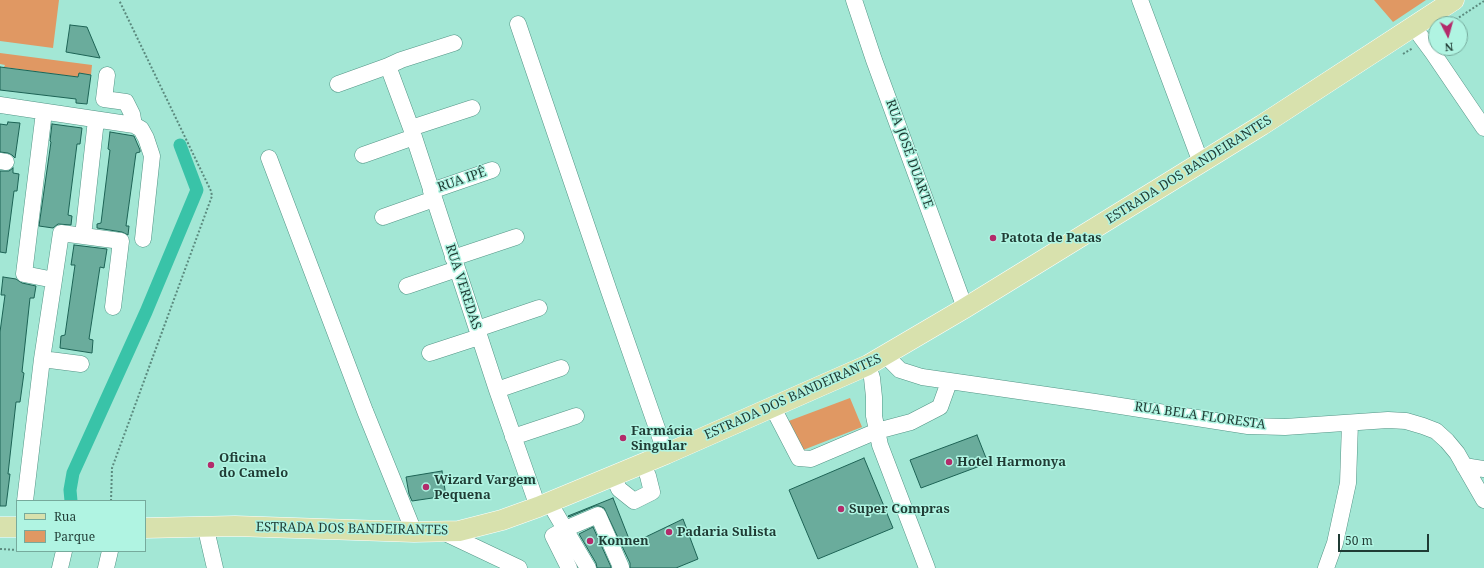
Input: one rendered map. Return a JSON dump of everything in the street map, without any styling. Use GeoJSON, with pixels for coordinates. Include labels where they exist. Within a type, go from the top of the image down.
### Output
{"type":"FeatureCollection","features":[{"type":"Feature","properties":{"kind":"main road","name":"ESTRADA DOS BANDEIRANTES"},"geometry":{"type":"LineString","coordinates":[[146,528],[235,526],[414,532],[459,531],[490,524],[643,464],[868,365],[965,308],[1201,163],[1454,0]]}},
{"type":"Feature","properties":{"kind":"main road"},"geometry":{"type":"LineString","coordinates":[[0,527],[16,527]]}},
{"type":"Feature","properties":{"kind":"street","name":"RUA JOSÉ DUARTE"},"geometry":{"type":"LineString","coordinates":[[854,0],[965,308]]}},
{"type":"Feature","properties":{"kind":"street"},"geometry":{"type":"LineString","coordinates":[[1140,0],[1201,163]]}},
{"type":"Feature","properties":{"kind":"street"},"geometry":{"type":"LineString","coordinates":[[518,24],[666,454]]}},
{"type":"Feature","properties":{"kind":"street"},"geometry":{"type":"LineString","coordinates":[[1413,26],[1484,128]]}},
{"type":"Feature","properties":{"kind":"street"},"geometry":{"type":"LineString","coordinates":[[338,84],[401,60],[454,43]]}},
{"type":"Feature","properties":{"kind":"street","name":"RUA VEREDAS"},"geometry":{"type":"LineString","coordinates":[[388,66],[433,195],[513,437],[543,504],[565,528],[588,568]]}},
{"type":"Feature","properties":{"kind":"street"},"geometry":{"type":"LineString","coordinates":[[107,75],[104,99],[126,102],[132,114],[134,125]]}},
{"type":"Feature","properties":{"kind":"street"},"geometry":{"type":"LineString","coordinates":[[0,105],[134,125],[141,129],[146,138],[152,156],[143,239]]}},
{"type":"Feature","properties":{"kind":"street"},"geometry":{"type":"LineString","coordinates":[[363,155],[472,108]]}},
{"type":"Feature","properties":{"kind":"street"},"geometry":{"type":"LineString","coordinates":[[44,112],[24,274],[54,280]]}},
{"type":"Feature","properties":{"kind":"street"},"geometry":{"type":"LineString","coordinates":[[83,236],[96,120]]}},
{"type":"Feature","properties":{"kind":"street"},"geometry":{"type":"LineString","coordinates":[[269,158],[365,411],[414,532]]}},
{"type":"Feature","properties":{"kind":"street","name":"RUA IPÊ"},"geometry":{"type":"LineString","coordinates":[[383,217],[492,170]]}},
{"type":"Feature","properties":{"kind":"street"},"geometry":{"type":"LineString","coordinates":[[25,500],[42,359],[61,233],[121,241],[114,307]]}},
{"type":"Feature","properties":{"kind":"street"},"geometry":{"type":"LineString","coordinates":[[407,286],[516,238]]}},
{"type":"Feature","properties":{"kind":"street"},"geometry":{"type":"LineString","coordinates":[[430,353],[539,308]]}},
{"type":"Feature","properties":{"kind":"street","name":"RUA BELA FLORESTA"},"geometry":{"type":"LineString","coordinates":[[885,355],[900,370],[922,377],[1248,426],[1285,427],[1388,420],[1406,421],[1436,431],[1447,440],[1457,453],[1484,500]]}},
{"type":"Feature","properties":{"kind":"street"},"geometry":{"type":"LineString","coordinates":[[42,359],[81,364]]}},
{"type":"Feature","properties":{"kind":"street"},"geometry":{"type":"LineString","coordinates":[[868,365],[872,378],[876,431],[880,446],[927,568]]}},
{"type":"Feature","properties":{"kind":"street"},"geometry":{"type":"LineString","coordinates":[[497,390],[561,368]]}},
{"type":"Feature","properties":{"kind":"street"},"geometry":{"type":"LineString","coordinates":[[773,408],[799,458],[811,459],[876,431],[911,422],[940,407],[949,382]]}},
{"type":"Feature","properties":{"kind":"street"},"geometry":{"type":"LineString","coordinates":[[513,437],[576,416]]}},
{"type":"Feature","properties":{"kind":"street"},"geometry":{"type":"LineString","coordinates":[[1326,568],[1335,542],[1348,483],[1350,423]]}},
{"type":"Feature","properties":{"kind":"street"},"geometry":{"type":"LineString","coordinates":[[613,476],[619,489],[634,501],[652,492],[643,464]]}},
{"type":"Feature","properties":{"kind":"street"},"geometry":{"type":"LineString","coordinates":[[1464,466],[1484,469]]}},
{"type":"Feature","properties":{"kind":"street"},"geometry":{"type":"LineString","coordinates":[[569,568],[552,536],[565,528],[598,515],[620,568]]}},
{"type":"Feature","properties":{"kind":"street"},"geometry":{"type":"LineString","coordinates":[[208,527],[208,538],[215,568]]}},
{"type":"Feature","properties":{"kind":"street"},"geometry":{"type":"LineString","coordinates":[[443,532],[518,568]]}},
{"type":"Feature","properties":{"kind":"street"},"geometry":{"type":"LineString","coordinates":[[60,568],[64,552]]}},
{"type":"Feature","properties":{"kind":"street"},"geometry":{"type":"LineString","coordinates":[[106,568],[110,552]]}},
{"type":"Feature","properties":{"kind":"path"},"geometry":{"type":"LineString","coordinates":[[111,500],[112,468],[212,196],[211,191],[118,0]]}},
{"type":"Feature","properties":{"kind":"path"},"geometry":{"type":"LineString","coordinates":[[1461,16],[1484,1]]}},
{"type":"Feature","properties":{"kind":"path"},"geometry":{"type":"LineString","coordinates":[[0,549],[16,550]]}},
{"type":"Feature","properties":{"kind":"green space"},"geometry":{"type":"Polygon","coordinates":[[[0,0],[59,0],[53,48],[0,41],[0,0]]]}},
{"type":"Feature","properties":{"kind":"green space"},"geometry":{"type":"Polygon","coordinates":[[[1374,0],[1426,0],[1393,22],[1374,0]]]}},
{"type":"Feature","properties":{"kind":"green space"},"geometry":{"type":"Polygon","coordinates":[[[0,53],[92,65],[91,75],[79,73],[78,77],[4,67],[5,65],[0,64],[0,53]]]}},
{"type":"Feature","properties":{"kind":"green space"},"geometry":{"type":"Polygon","coordinates":[[[850,398],[862,427],[798,452],[786,422],[850,398]]]}},
{"type":"Feature","properties":{"kind":"building"},"geometry":{"type":"Polygon","coordinates":[[[70,25],[87,27],[100,58],[66,52],[70,25]]]}},
{"type":"Feature","properties":{"kind":"building"},"geometry":{"type":"Polygon","coordinates":[[[0,67],[78,77],[79,73],[91,75],[87,104],[76,103],[76,99],[0,90],[0,67]]]}},
{"type":"Feature","properties":{"kind":"building"},"geometry":{"type":"Polygon","coordinates":[[[8,122],[20,123],[15,158],[8,153],[0,152],[0,124],[7,125],[8,122]]]}},
{"type":"Feature","properties":{"kind":"building"},"geometry":{"type":"Polygon","coordinates":[[[52,124],[82,128],[80,144],[77,144],[68,215],[72,216],[71,225],[58,224],[53,228],[39,226],[51,142],[52,124]]]}},
{"type":"Feature","properties":{"kind":"building"},"geometry":{"type":"Polygon","coordinates":[[[110,132],[134,136],[140,150],[140,152],[136,153],[126,226],[129,226],[128,235],[122,232],[97,228],[97,224],[101,223],[110,150],[108,149],[110,132]]]}},
{"type":"Feature","properties":{"kind":"building"},"geometry":{"type":"Polygon","coordinates":[[[13,168],[13,173],[19,174],[17,191],[14,191],[6,253],[0,252],[0,171],[9,171],[13,168]]]}},
{"type":"Feature","properties":{"kind":"building"},"geometry":{"type":"Polygon","coordinates":[[[74,245],[107,249],[104,268],[100,267],[89,339],[93,340],[92,353],[60,348],[61,336],[65,335],[75,265],[71,265],[74,245]]]}},
{"type":"Feature","properties":{"kind":"building"},"geometry":{"type":"Polygon","coordinates":[[[3,277],[16,279],[22,283],[36,286],[34,298],[30,298],[22,372],[24,373],[20,402],[16,402],[6,506],[0,506],[0,332],[5,295],[1,295],[3,277]]]}},
{"type":"Feature","properties":{"kind":"building","name":"Hotel Harmonya"},"geometry":{"type":"Polygon","coordinates":[[[977,435],[988,463],[921,488],[910,460],[977,435]]]}},
{"type":"Feature","properties":{"kind":"building","name":"Super Compras"},"geometry":{"type":"Polygon","coordinates":[[[864,458],[893,528],[818,559],[789,490],[864,458]]]}},
{"type":"Feature","properties":{"kind":"building","name":"Wizard Vargem Pequena"},"geometry":{"type":"Polygon","coordinates":[[[442,471],[446,496],[412,501],[409,494],[406,477],[442,471]]]}},
{"type":"Feature","properties":{"kind":"building"},"geometry":{"type":"Polygon","coordinates":[[[613,498],[631,544],[683,519],[698,559],[676,568],[630,568],[630,563],[604,508],[595,506],[569,517],[568,516],[613,498]]]}},
{"type":"Feature","properties":{"kind":"building"},"geometry":{"type":"Polygon","coordinates":[[[593,527],[611,568],[597,568],[596,563],[579,534],[593,527]]]}},
{"type":"Feature","properties":{"kind":"waterway"},"geometry":{"type":"LineString","coordinates":[[71,500],[70,490],[73,473],[146,312],[197,190],[180,145]]}},
{"type":"Feature","properties":{"kind":"place","name":"Patota de Patas"},"geometry":{"type":"Point","coordinates":[993,238]}},
{"type":"Feature","properties":{"kind":"place","name":"Farmácia Singular"},"geometry":{"type":"Point","coordinates":[623,438]}},
{"type":"Feature","properties":{"kind":"place","name":"Hotel Harmonya"},"geometry":{"type":"Point","coordinates":[949,462]}},
{"type":"Feature","properties":{"kind":"place","name":"Oficina do Camelo"},"geometry":{"type":"Point","coordinates":[211,465]}},
{"type":"Feature","properties":{"kind":"place","name":"Wizard Vargem Pequena"},"geometry":{"type":"Point","coordinates":[426,487]}},
{"type":"Feature","properties":{"kind":"place","name":"Super Compras"},"geometry":{"type":"Point","coordinates":[841,509]}},
{"type":"Feature","properties":{"kind":"place","name":"Padaria Sulista"},"geometry":{"type":"Point","coordinates":[669,532]}},
{"type":"Feature","properties":{"kind":"place","name":"Konnen"},"geometry":{"type":"Point","coordinates":[590,541]}}]}
